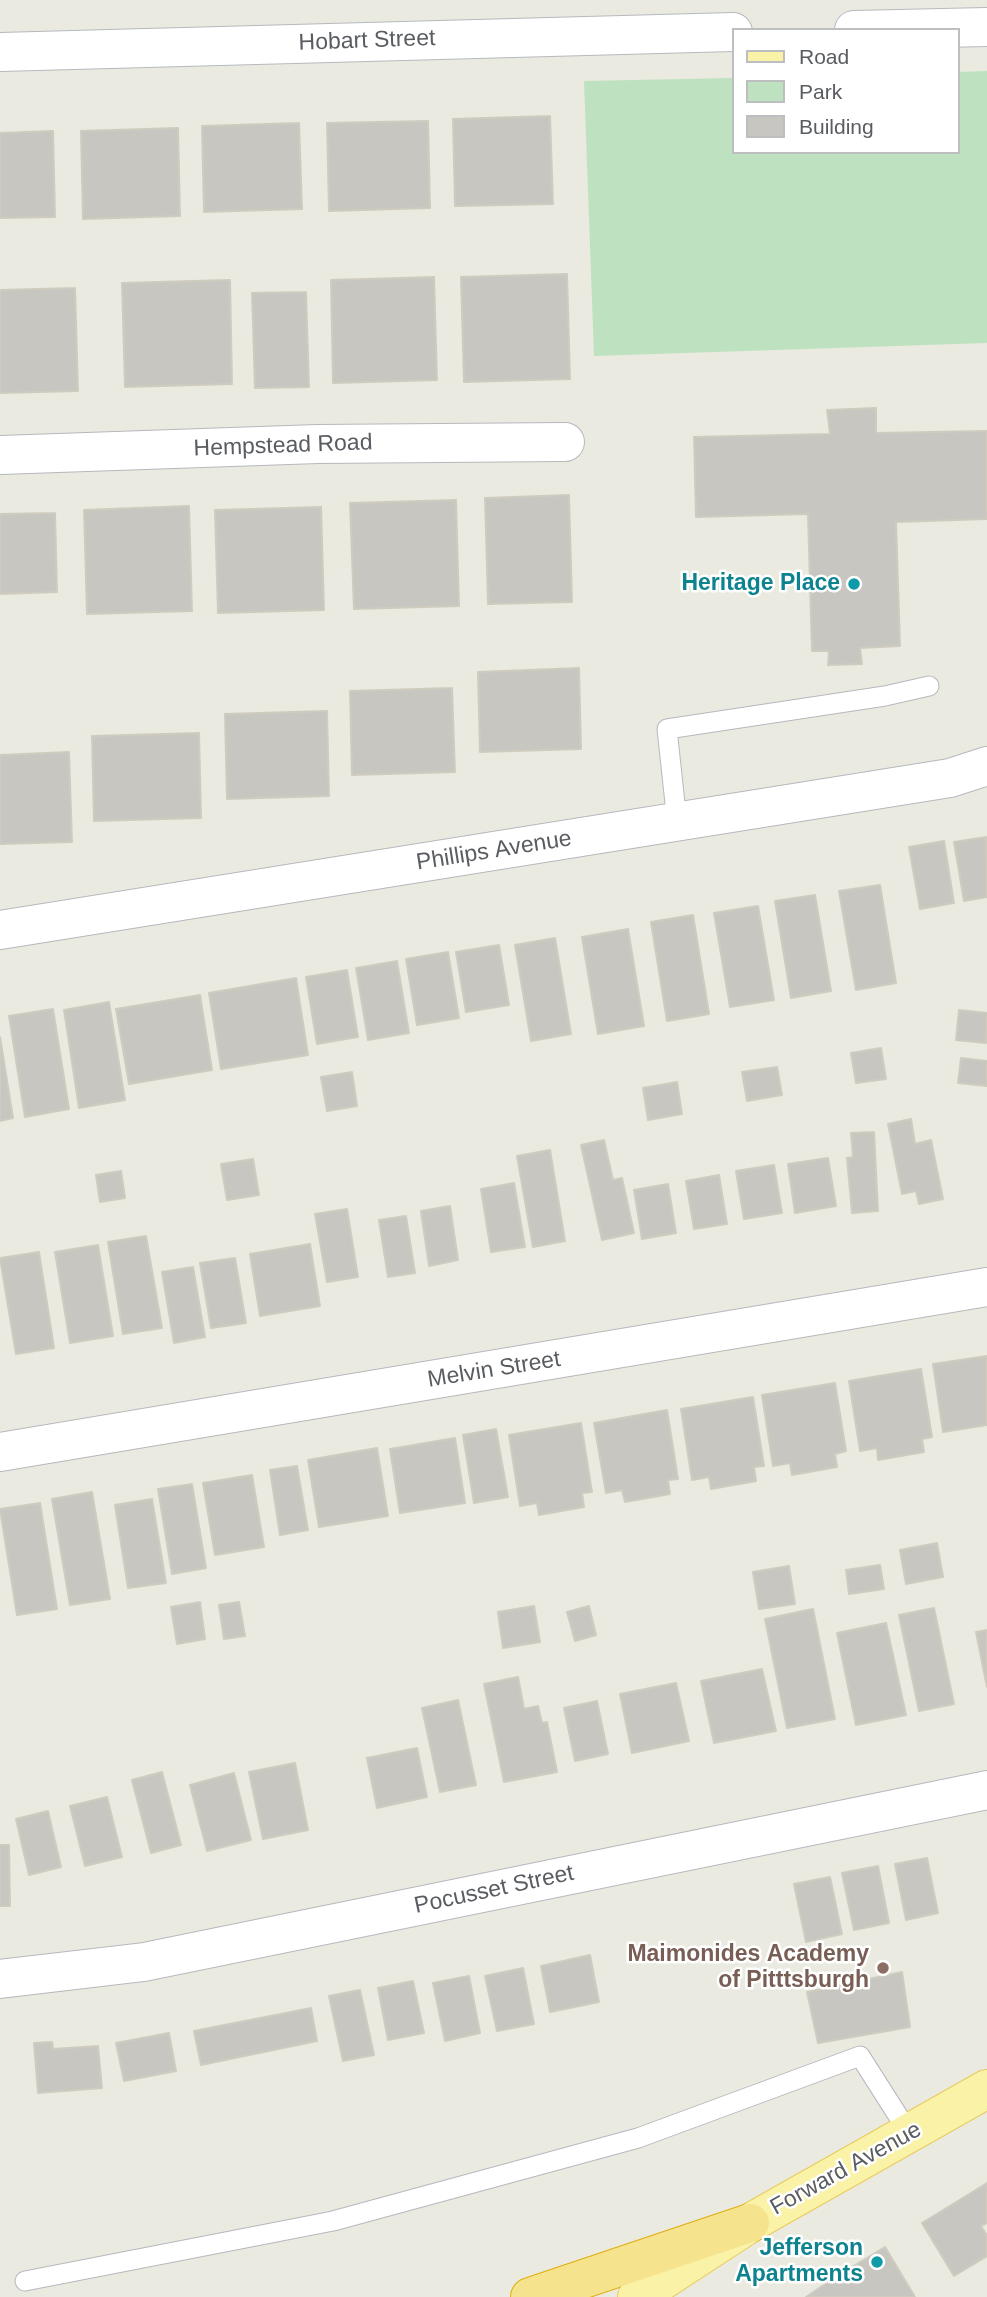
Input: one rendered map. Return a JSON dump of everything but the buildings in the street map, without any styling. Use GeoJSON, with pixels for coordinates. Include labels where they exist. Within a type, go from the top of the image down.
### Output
{"type":"FeatureCollection","features":[{"type":"Feature","properties":{"kind":"highway"},"geometry":{"type":"LineString","coordinates":[[530,2297],[750,2223]]}},
{"type":"Feature","properties":{"kind":"main road","name":"Forward Avenue"},"geometry":{"type":"LineString","coordinates":[[637,2297],[750,2223],[987,2089]]}},
{"type":"Feature","properties":{"kind":"main road"},"geometry":{"type":"LineString","coordinates":[[589,2297],[750,2223]]}},
{"type":"Feature","properties":{"kind":"street"},"geometry":{"type":"LineString","coordinates":[[943,28],[987,27]]}},
{"type":"Feature","properties":{"kind":"street","name":"Hobart Street"},"geometry":{"type":"LineString","coordinates":[[0,52],[732,32]]}},
{"type":"Feature","properties":{"kind":"street","name":"Hempstead Road"},"geometry":{"type":"LineString","coordinates":[[0,455],[318,443],[565,442]]}},
{"type":"Feature","properties":{"kind":"street","name":"Phillips Avenue"},"geometry":{"type":"LineString","coordinates":[[0,930],[950,778],[987,766]]}},
{"type":"Feature","properties":{"kind":"street","name":"Melvin Street"},"geometry":{"type":"LineString","coordinates":[[0,1452],[987,1287]]}},
{"type":"Feature","properties":{"kind":"street","name":"Pocusset Street"},"geometry":{"type":"LineString","coordinates":[[0,1979],[144,1962],[987,1790]]}},
{"type":"Feature","properties":{"kind":"lane"},"geometry":{"type":"LineString","coordinates":[[677,822],[667,729],[885,696],[929,686]]}},
{"type":"Feature","properties":{"kind":"lane"},"geometry":{"type":"LineString","coordinates":[[25,2281],[333,2221],[638,2138],[860,2056],[909,2133]]}},
{"type":"Feature","properties":{"kind":"green space"},"geometry":{"type":"Polygon","coordinates":[[[987,71],[987,343],[594,356],[584,81],[732,78],[732,154],[959,154],[959,72],[987,71]]]}},
{"type":"Feature","properties":{"kind":"place","name":"Heritage Place"},"geometry":{"type":"Point","coordinates":[854,584]}},
{"type":"Feature","properties":{"kind":"place","name":"Maimonides Academy of Pitttsburgh"},"geometry":{"type":"Point","coordinates":[883,1968]}},
{"type":"Feature","properties":{"kind":"place","name":"Jefferson Apartments"},"geometry":{"type":"Point","coordinates":[877,2262]}}]}
